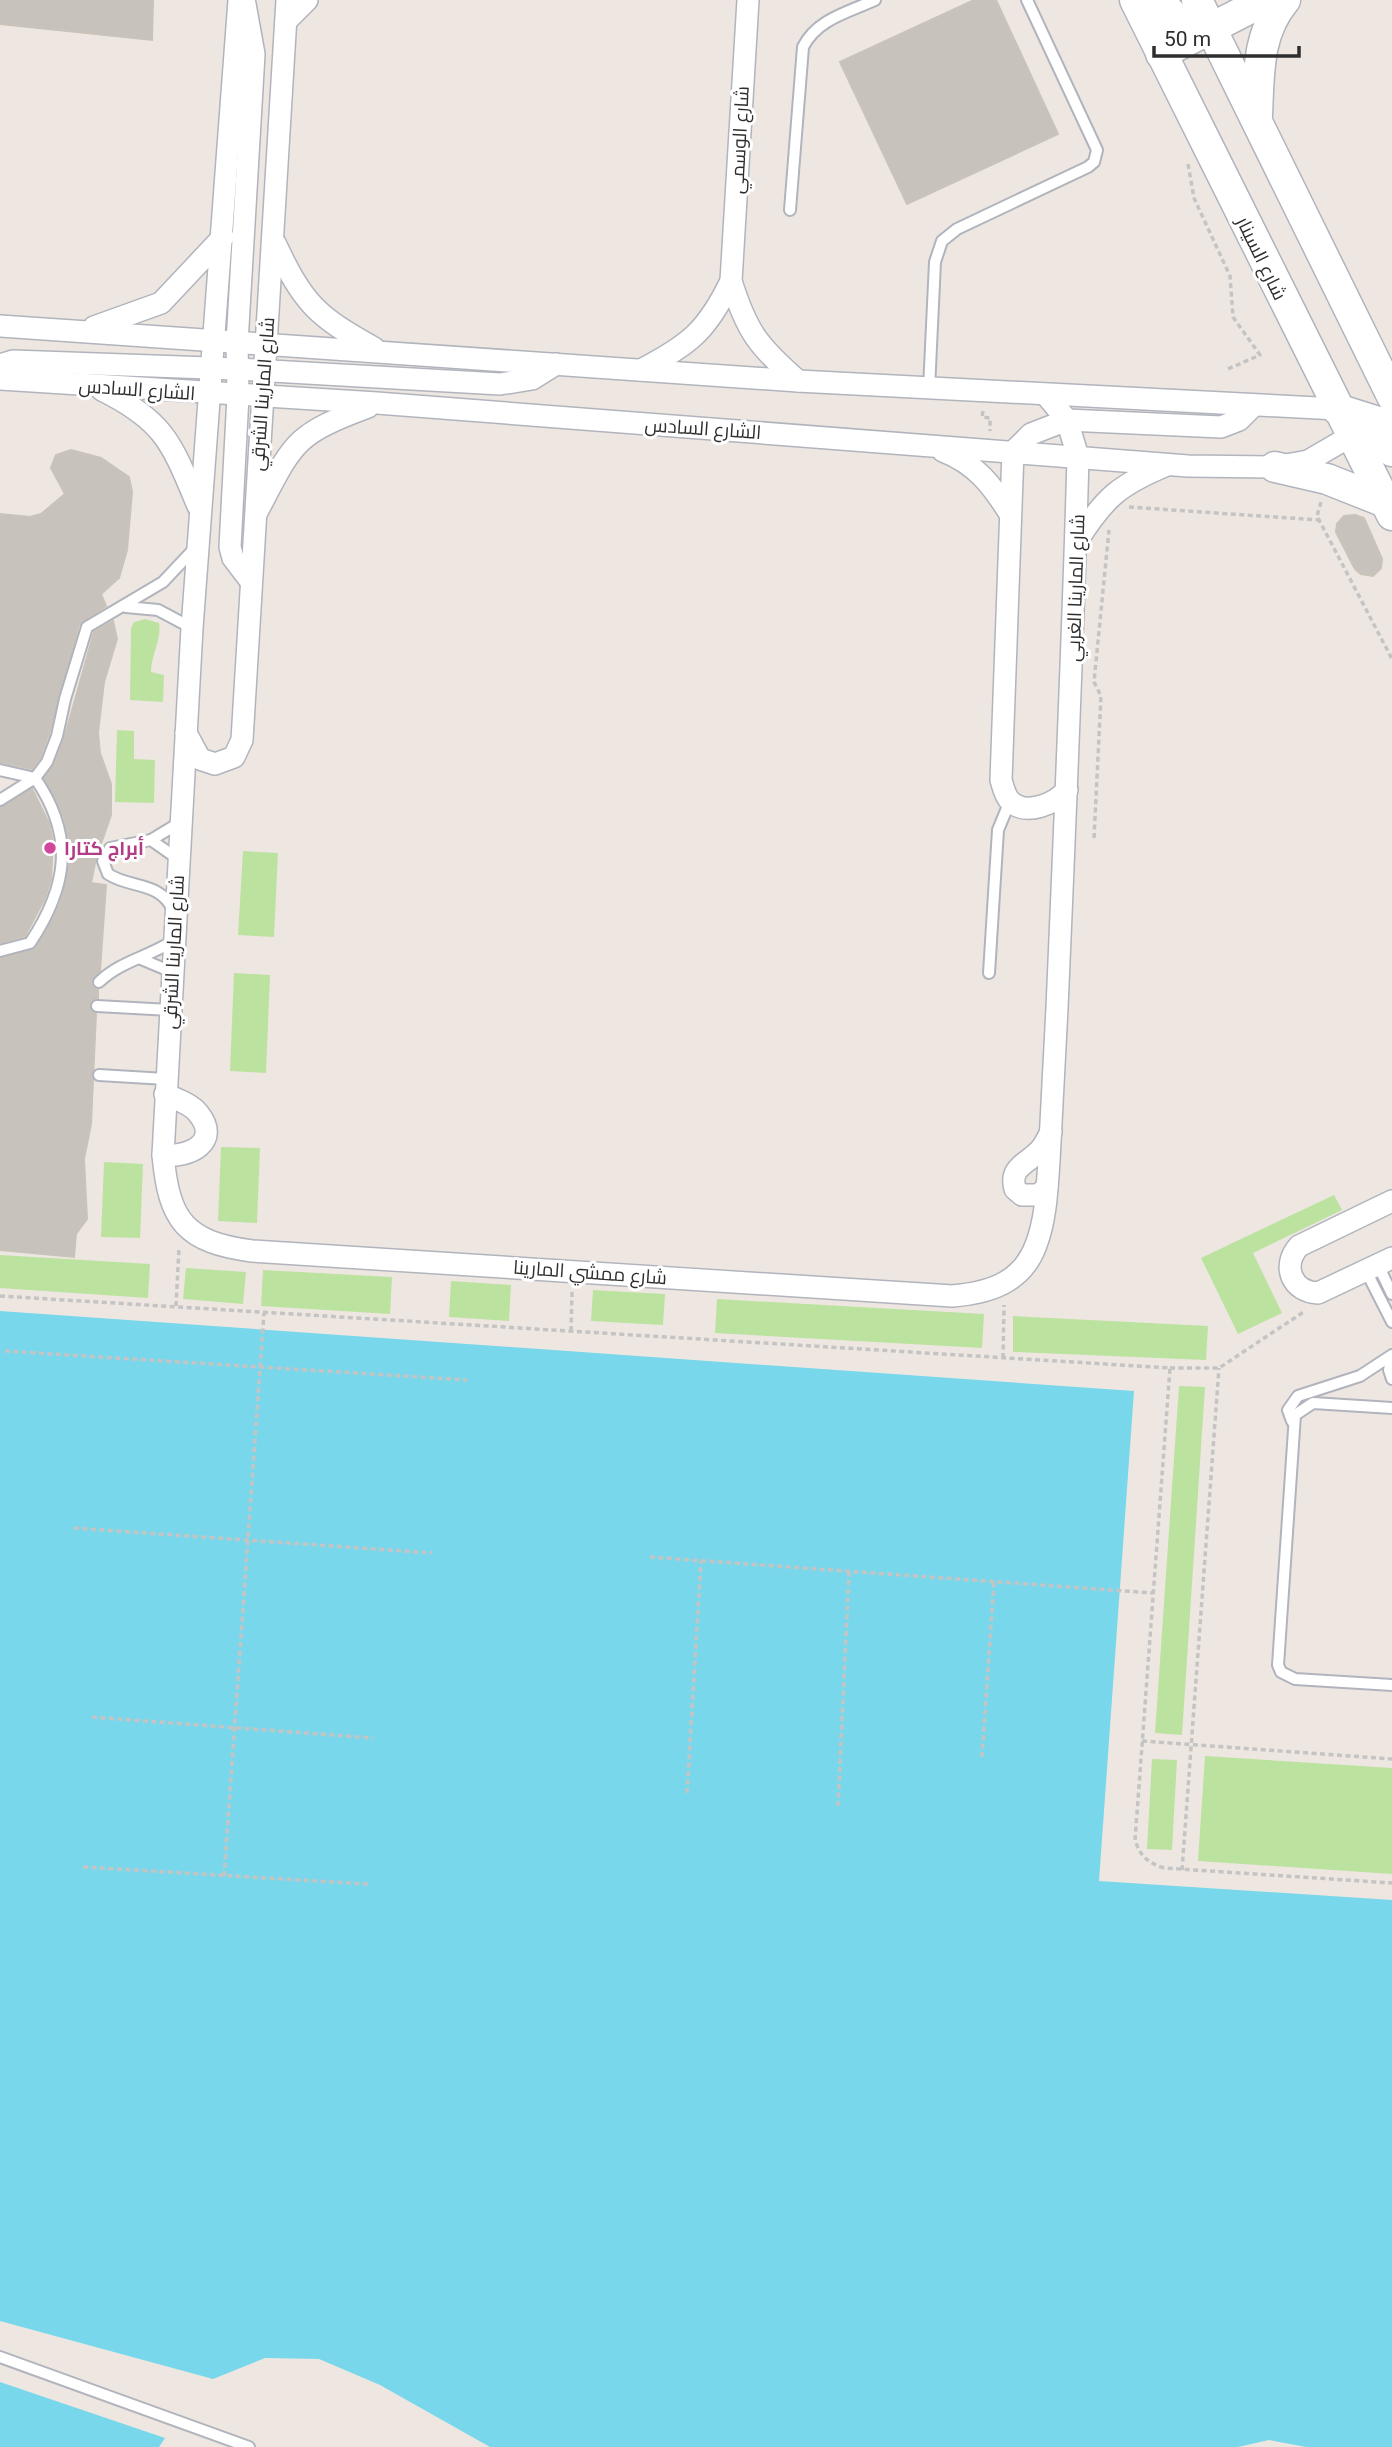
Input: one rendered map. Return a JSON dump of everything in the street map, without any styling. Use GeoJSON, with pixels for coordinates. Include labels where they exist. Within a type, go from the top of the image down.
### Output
{"type":"FeatureCollection","features":[{"type":"Feature","properties":{"kind":"street","name":"شارع المارينا الشرقي"},"geometry":{"type":"LineString","coordinates":[[181,1221],[165,1184],[163,1155],[173,942],[197,544],[241,0]]}},
{"type":"Feature","properties":{"kind":"street"},"geometry":{"type":"LineString","coordinates":[[241,0],[254,54],[237,343],[238,396],[230,547],[233,558],[249,579]]}},
{"type":"Feature","properties":{"kind":"street"},"geometry":{"type":"LineString","coordinates":[[286,10],[307,0]]}},
{"type":"Feature","properties":{"kind":"street","name":"شارع الوسمي"},"geometry":{"type":"LineString","coordinates":[[748,0],[731,281],[746,325],[755,341],[798,381]]}},
{"type":"Feature","properties":{"kind":"street"},"geometry":{"type":"LineString","coordinates":[[1197,0],[1392,396]]}},
{"type":"Feature","properties":{"kind":"street"},"geometry":{"type":"LineString","coordinates":[[1161,54],[1266,0]]}},
{"type":"Feature","properties":{"kind":"street"},"geometry":{"type":"LineString","coordinates":[[1257,119],[1260,51],[1275,12],[1285,0]]}},
{"type":"Feature","properties":{"kind":"street"},"geometry":{"type":"LineString","coordinates":[[1156,4],[1184,24],[1211,28]]}},
{"type":"Feature","properties":{"kind":"street","name":"شارع السينار"},"geometry":{"type":"LineString","coordinates":[[1156,4],[1161,54],[1337,409]]}},
{"type":"Feature","properties":{"kind":"street","name":"شارع المارينا الشرقي"},"geometry":{"type":"LineString","coordinates":[[180,817],[207,763],[230,760],[242,740],[249,579],[267,346],[286,10]]}},
{"type":"Feature","properties":{"kind":"street"},"geometry":{"type":"LineString","coordinates":[[78,331],[115,322],[161,303],[223,237]]}},
{"type":"Feature","properties":{"kind":"street"},"geometry":{"type":"LineString","coordinates":[[273,239],[307,302],[330,323],[379,351]]}},
{"type":"Feature","properties":{"kind":"street","name":"شارع الوسمي"},"geometry":{"type":"LineString","coordinates":[[641,370],[687,345],[711,320],[731,281]]}},
{"type":"Feature","properties":{"kind":"street"},"geometry":{"type":"LineString","coordinates":[[0,326],[798,381],[1337,409],[1373,423],[1392,451]]}},
{"type":"Feature","properties":{"kind":"street"},"geometry":{"type":"LineString","coordinates":[[214,341],[261,397]]}},
{"type":"Feature","properties":{"kind":"street"},"geometry":{"type":"LineString","coordinates":[[208,394],[267,346]]}},
{"type":"Feature","properties":{"kind":"street"},"geometry":{"type":"LineString","coordinates":[[0,365],[13,361],[237,369],[500,384],[532,379],[556,364]]}},
{"type":"Feature","properties":{"kind":"street","name":"الشارع السادس"},"geometry":{"type":"LineString","coordinates":[[0,379],[377,403],[1169,464],[1275,467],[1308,461],[1373,423]]}},
{"type":"Feature","properties":{"kind":"street"},"geometry":{"type":"LineString","coordinates":[[90,385],[140,411],[162,430],[175,451],[200,511]]}},
{"type":"Feature","properties":{"kind":"street","name":"شارع المارينا الغربي"},"geometry":{"type":"LineString","coordinates":[[1005,1285],[1026,1265],[1036,1247],[1047,1187],[1067,790],[1078,457],[1067,420],[1046,395]]}},
{"type":"Feature","properties":{"kind":"street"},"geometry":{"type":"LineString","coordinates":[[253,520],[296,442],[330,421],[377,403]]}},
{"type":"Feature","properties":{"kind":"street"},"geometry":{"type":"LineString","coordinates":[[1067,790],[1051,804],[1017,806],[1010,801],[1001,780],[1013,452],[1031,434],[1067,420],[1221,427],[1239,420],[1253,406]]}},
{"type":"Feature","properties":{"kind":"street"},"geometry":{"type":"LineString","coordinates":[[1373,423],[1389,508]]}},
{"type":"Feature","properties":{"kind":"street"},"geometry":{"type":"LineString","coordinates":[[928,445],[962,458],[979,471],[1010,514]]}},
{"type":"Feature","properties":{"kind":"street"},"geometry":{"type":"LineString","coordinates":[[1076,543],[1108,497],[1125,485],[1169,464]]}},
{"type":"Feature","properties":{"kind":"street"},"geometry":{"type":"LineString","coordinates":[[1275,467],[1327,479],[1389,508]]}},
{"type":"Feature","properties":{"kind":"street"},"geometry":{"type":"LineString","coordinates":[[186,732],[195,753],[207,763]]}},
{"type":"Feature","properties":{"kind":"street"},"geometry":{"type":"LineString","coordinates":[[1033,807],[1051,824],[1064,848]]}},
{"type":"Feature","properties":{"kind":"street"},"geometry":{"type":"LineString","coordinates":[[163,1155],[190,1154],[201,1146],[206,1130],[204,1121],[196,1110],[166,1086]]}},
{"type":"Feature","properties":{"kind":"street"},"geometry":{"type":"LineString","coordinates":[[1047,1187],[1039,1195],[1021,1195],[1015,1189],[1014,1175],[1019,1166],[1042,1149],[1051,1132]]}},
{"type":"Feature","properties":{"kind":"street"},"geometry":{"type":"LineString","coordinates":[[1378,1265],[1318,1293],[1302,1290],[1291,1277],[1290,1261],[1298,1246],[1392,1200]]}},
{"type":"Feature","properties":{"kind":"street","name":"شارع ممشي المارينا"},"geometry":{"type":"LineString","coordinates":[[181,1221],[207,1242],[251,1251],[952,1296],[981,1294],[1005,1285]]}},
{"type":"Feature","properties":{"kind":"lane"},"geometry":{"type":"LineString","coordinates":[[790,210],[803,47],[809,35],[822,24],[876,0]]}},
{"type":"Feature","properties":{"kind":"lane"},"geometry":{"type":"LineString","coordinates":[[929,389],[935,262],[943,242],[957,229],[1094,162],[1097,150],[1027,0]]}},
{"type":"Feature","properties":{"kind":"lane"},"geometry":{"type":"LineString","coordinates":[[0,800],[35,778],[47,762],[57,736],[65,699],[87,627],[163,582],[197,544]]}},
{"type":"Feature","properties":{"kind":"lane"},"geometry":{"type":"LineString","coordinates":[[120,607],[158,610],[192,628]]}},
{"type":"Feature","properties":{"kind":"lane"},"geometry":{"type":"LineString","coordinates":[[0,771],[35,778],[53,804],[64,858],[48,915],[30,943],[0,951]]}},
{"type":"Feature","properties":{"kind":"lane"},"geometry":{"type":"LineString","coordinates":[[989,973],[998,830],[1010,801]]}},
{"type":"Feature","properties":{"kind":"lane"},"geometry":{"type":"LineString","coordinates":[[175,915],[161,893],[114,878],[98,869],[110,848],[151,840],[180,817]]}},
{"type":"Feature","properties":{"kind":"lane"},"geometry":{"type":"LineString","coordinates":[[151,840],[178,859]]}},
{"type":"Feature","properties":{"kind":"lane"},"geometry":{"type":"LineString","coordinates":[[99,982],[118,966],[141,959],[173,942]]}},
{"type":"Feature","properties":{"kind":"lane"},"geometry":{"type":"LineString","coordinates":[[141,959],[172,972]]}},
{"type":"Feature","properties":{"kind":"lane"},"geometry":{"type":"LineString","coordinates":[[97,1006],[170,1010]]}},
{"type":"Feature","properties":{"kind":"lane"},"geometry":{"type":"LineString","coordinates":[[99,1075],[166,1086]]}},
{"type":"Feature","properties":{"kind":"lane"},"geometry":{"type":"LineString","coordinates":[[1378,1265],[1392,1294]]}},
{"type":"Feature","properties":{"kind":"lane"},"geometry":{"type":"LineString","coordinates":[[1378,1265],[1392,1322]]}},
{"type":"Feature","properties":{"kind":"lane"},"geometry":{"type":"LineString","coordinates":[[1392,1355],[1392,1379]]}},
{"type":"Feature","properties":{"kind":"lane"},"geometry":{"type":"LineString","coordinates":[[1392,1355],[1360,1376],[1298,1396],[1288,1410],[1292,1421],[1278,1665],[1288,1677],[1295,1679],[1392,1685]]}},
{"type":"Feature","properties":{"kind":"lane"},"geometry":{"type":"LineString","coordinates":[[1292,1421],[1300,1409],[1313,1403],[1392,1408]]}},
{"type":"Feature","properties":{"kind":"lane"},"geometry":{"type":"LineString","coordinates":[[0,2357],[250,2447]]}},
{"type":"Feature","properties":{"kind":"lane"},"geometry":{"type":"LineString","coordinates":[[216,2434],[221,2447]]}},
{"type":"Feature","properties":{"kind":"path"},"geometry":{"type":"LineString","coordinates":[[1187,155],[1194,198],[1230,276],[1233,317],[1260,355],[1228,369]]}},
{"type":"Feature","properties":{"kind":"path"},"geometry":{"type":"LineString","coordinates":[[984,392],[982,418],[990,418],[988,449]]}},
{"type":"Feature","properties":{"kind":"path"},"geometry":{"type":"LineString","coordinates":[[1327,479],[1317,516],[1392,659]]}},
{"type":"Feature","properties":{"kind":"path"},"geometry":{"type":"LineString","coordinates":[[1117,509],[1128,507],[1320,520]]}},
{"type":"Feature","properties":{"kind":"path"},"geometry":{"type":"LineString","coordinates":[[1094,838],[1101,696],[1094,682],[1109,525]]}},
{"type":"Feature","properties":{"kind":"path"},"geometry":{"type":"LineString","coordinates":[[176,1307],[181,1221]]}},
{"type":"Feature","properties":{"kind":"path"},"geometry":{"type":"LineString","coordinates":[[571,1331],[573,1271]]}},
{"type":"Feature","properties":{"kind":"path"},"geometry":{"type":"LineString","coordinates":[[1003,1358],[1005,1285]]}},
{"type":"Feature","properties":{"kind":"path"},"geometry":{"type":"LineString","coordinates":[[0,1296],[1170,1368],[1219,1368],[1313,1306],[1318,1293]]}},
{"type":"Feature","properties":{"kind":"path"},"geometry":{"type":"LineString","coordinates":[[224,1877],[264,1312]]}},
{"type":"Feature","properties":{"kind":"path"},"geometry":{"type":"LineString","coordinates":[[5,1351],[467,1380]]}},
{"type":"Feature","properties":{"kind":"path"},"geometry":{"type":"LineString","coordinates":[[1170,1368],[1135,1840],[1138,1849],[1155,1866],[1182,1870],[1392,1883]]}},
{"type":"Feature","properties":{"kind":"path"},"geometry":{"type":"LineString","coordinates":[[1182,1870],[1219,1368]]}},
{"type":"Feature","properties":{"kind":"path"},"geometry":{"type":"LineString","coordinates":[[74,1528],[432,1553]]}},
{"type":"Feature","properties":{"kind":"path"},"geometry":{"type":"LineString","coordinates":[[650,1557],[1153,1592]]}},
{"type":"Feature","properties":{"kind":"path"},"geometry":{"type":"LineString","coordinates":[[687,1793],[701,1560]]}},
{"type":"Feature","properties":{"kind":"path"},"geometry":{"type":"LineString","coordinates":[[838,1807],[849,1571]]}},
{"type":"Feature","properties":{"kind":"path"},"geometry":{"type":"LineString","coordinates":[[982,1757],[994,1581]]}},
{"type":"Feature","properties":{"kind":"path"},"geometry":{"type":"LineString","coordinates":[[92,1717],[373,1738]]}},
{"type":"Feature","properties":{"kind":"path"},"geometry":{"type":"LineString","coordinates":[[1142,1741],[1392,1759]]}},
{"type":"Feature","properties":{"kind":"path"},"geometry":{"type":"LineString","coordinates":[[83,1867],[368,1884]]}},
{"type":"Feature","properties":{"kind":"green space"},"geometry":{"type":"Polygon","coordinates":[[[145,619],[159,623],[151,672],[164,675],[163,702],[130,700],[131,628],[134,622],[145,619]]]}},
{"type":"Feature","properties":{"kind":"green space"},"geometry":{"type":"Polygon","coordinates":[[[117,730],[134,731],[134,759],[155,760],[154,803],[115,802],[117,730]]]}},
{"type":"Feature","properties":{"kind":"green space"},"geometry":{"type":"Polygon","coordinates":[[[243,851],[278,853],[274,937],[238,935],[243,851]]]}},
{"type":"Feature","properties":{"kind":"green space"},"geometry":{"type":"Polygon","coordinates":[[[234,973],[270,975],[266,1073],[230,1071],[234,973]]]}},
{"type":"Feature","properties":{"kind":"green space"},"geometry":{"type":"Polygon","coordinates":[[[221,1147],[260,1148],[257,1223],[218,1221],[221,1147]]]}},
{"type":"Feature","properties":{"kind":"green space"},"geometry":{"type":"Polygon","coordinates":[[[104,1162],[143,1164],[140,1238],[101,1237],[104,1162]]]}},
{"type":"Feature","properties":{"kind":"green space"},"geometry":{"type":"Polygon","coordinates":[[[1334,1195],[1342,1210],[1253,1253],[1282,1313],[1238,1334],[1201,1258],[1334,1195]]]}},
{"type":"Feature","properties":{"kind":"green space"},"geometry":{"type":"Polygon","coordinates":[[[0,1255],[150,1264],[148,1298],[0,1288],[0,1255]]]}},
{"type":"Feature","properties":{"kind":"green space"},"geometry":{"type":"Polygon","coordinates":[[[186,1268],[246,1272],[243,1304],[183,1299],[186,1268]]]}},
{"type":"Feature","properties":{"kind":"green space"},"geometry":{"type":"Polygon","coordinates":[[[263,1270],[392,1277],[390,1314],[261,1306],[263,1270]]]}},
{"type":"Feature","properties":{"kind":"green space"},"geometry":{"type":"Polygon","coordinates":[[[451,1281],[511,1285],[509,1321],[449,1317],[451,1281]]]}},
{"type":"Feature","properties":{"kind":"green space"},"geometry":{"type":"Polygon","coordinates":[[[593,1290],[665,1294],[663,1325],[591,1321],[593,1290]]]}},
{"type":"Feature","properties":{"kind":"green space"},"geometry":{"type":"Polygon","coordinates":[[[717,1299],[984,1314],[982,1348],[715,1333],[717,1299]]]}},
{"type":"Feature","properties":{"kind":"green space"},"geometry":{"type":"Polygon","coordinates":[[[1013,1316],[1208,1326],[1206,1360],[1013,1352],[1013,1316]]]}},
{"type":"Feature","properties":{"kind":"green space"},"geometry":{"type":"Polygon","coordinates":[[[1179,1386],[1205,1387],[1182,1735],[1155,1733],[1179,1386]]]}},
{"type":"Feature","properties":{"kind":"green space"},"geometry":{"type":"Polygon","coordinates":[[[1205,1756],[1392,1768],[1392,1874],[1198,1861],[1205,1756]]]}},
{"type":"Feature","properties":{"kind":"green space"},"geometry":{"type":"Polygon","coordinates":[[[1152,1759],[1177,1760],[1172,1850],[1147,1849],[1152,1759]]]}},
{"type":"Feature","properties":{"kind":"water"},"geometry":{"type":"Polygon","coordinates":[[[0,1311],[1134,1391],[1099,1881],[1392,1900],[1392,2447],[1306,2447],[1269,2440],[1238,2447],[490,2447],[380,2385],[319,2359],[265,2358],[213,2379],[0,2321],[0,1311]]]}},
{"type":"Feature","properties":{"kind":"water"},"geometry":{"type":"Polygon","coordinates":[[[0,2382],[165,2438],[159,2447],[0,2447],[0,2382]]]}},
{"type":"Feature","properties":{"kind":"building"},"geometry":{"type":"Polygon","coordinates":[[[0,0],[153,0],[152,40],[0,24],[0,0]]]}},
{"type":"Feature","properties":{"kind":"building"},"geometry":{"type":"Polygon","coordinates":[[[974,0],[996,0],[1058,134],[907,204],[840,62],[974,0]]]}},
{"type":"Feature","properties":{"kind":"building"},"geometry":{"type":"Polygon","coordinates":[[[71,450],[101,458],[129,477],[132,492],[127,550],[119,578],[101,594],[106,606],[79,625],[49,734],[40,758],[32,769],[0,762],[0,514],[30,517],[41,514],[65,494],[51,468],[56,455],[71,450]]]}},
{"type":"Feature","properties":{"kind":"building"},"geometry":{"type":"Polygon","coordinates":[[[1344,516],[1364,518],[1382,559],[1381,568],[1373,576],[1361,574],[1355,569],[1336,532],[1337,524],[1344,516]]]}},
{"type":"Feature","properties":{"kind":"building"},"geometry":{"type":"Polygon","coordinates":[[[113,621],[117,639],[104,682],[98,733],[100,753],[111,784],[111,815],[96,858],[91,883],[106,885],[100,971],[91,983],[98,990],[98,998],[89,1005],[96,1014],[91,1124],[84,1159],[87,1219],[76,1234],[74,1257],[0,1250],[0,959],[36,948],[60,904],[70,862],[69,840],[64,817],[44,778],[54,765],[64,739],[94,632],[113,621]]]}},
{"type":"Feature","properties":{"kind":"building"},"geometry":{"type":"Polygon","coordinates":[[[32,789],[49,823],[53,842],[51,879],[45,898],[25,936],[0,943],[0,808],[32,789]]]}},
{"type":"Feature","properties":{"kind":"place","name":"أبراج كتارا"},"geometry":{"type":"Point","coordinates":[50,848]}}]}
